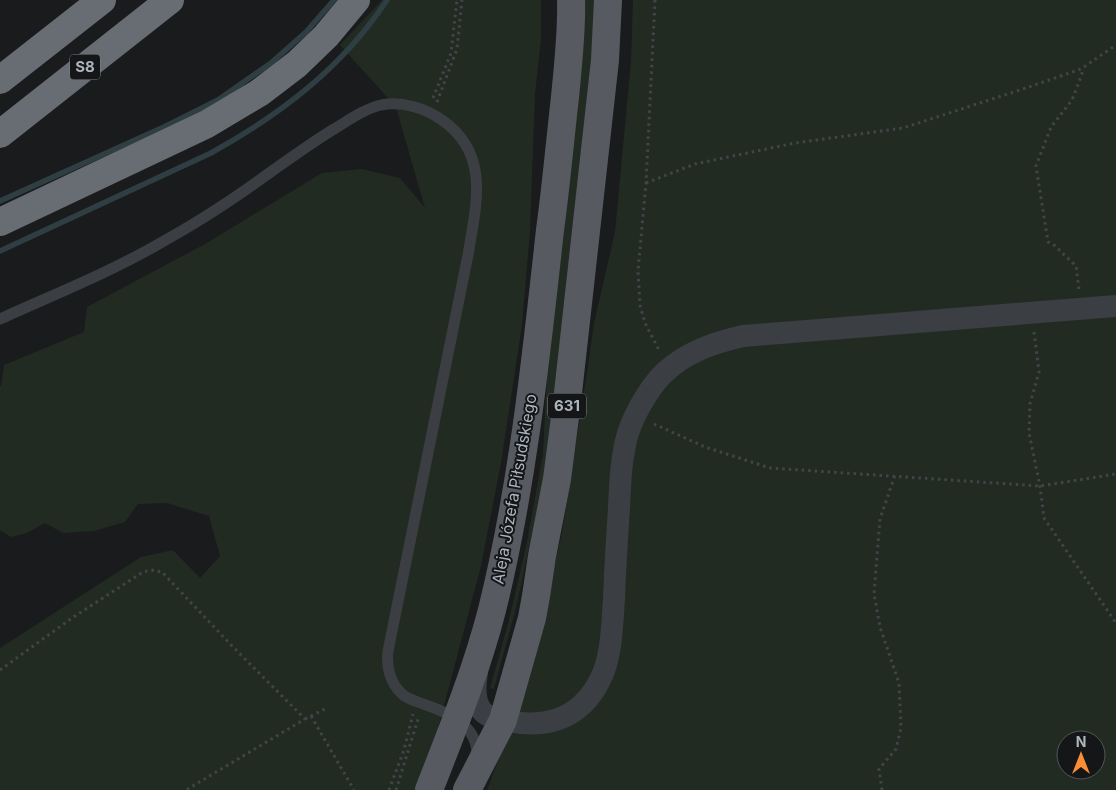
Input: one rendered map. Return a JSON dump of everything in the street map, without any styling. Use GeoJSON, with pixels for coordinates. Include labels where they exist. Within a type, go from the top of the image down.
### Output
{"type":"FeatureCollection","features":[{"type":"Feature","properties":{"kind":"highway","name":"S8"},"geometry":{"type":"LineString","coordinates":[[0,80],[102,0]]}},
{"type":"Feature","properties":{"kind":"highway","name":"S8"},"geometry":{"type":"LineString","coordinates":[[0,134],[170,0]]}},
{"type":"Feature","properties":{"kind":"highway"},"geometry":{"type":"LineString","coordinates":[[0,222],[207,124],[260,93],[297,64],[326,36],[356,0]]}},
{"type":"Feature","properties":{"kind":"main road","name":"Aleja Józefa Piłsudskiego"},"geometry":{"type":"LineString","coordinates":[[429,790],[457,719],[492,610],[522,463],[556,178],[571,36],[571,0]]}},
{"type":"Feature","properties":{"kind":"main road","name":"631"},"geometry":{"type":"LineString","coordinates":[[467,790],[503,720],[532,618],[557,479],[605,60],[608,0]]}},
{"type":"Feature","properties":{"kind":"street"},"geometry":{"type":"LineString","coordinates":[[480,650],[475,689],[477,701],[483,712],[493,718],[524,724],[540,724],[560,719],[577,710],[592,695],[601,678],[608,656],[613,615],[620,492],[624,451],[628,433],[648,395],[669,368],[685,357],[705,347],[743,336],[1116,306]]}},
{"type":"Feature","properties":{"kind":"lane"},"geometry":{"type":"LineString","coordinates":[[0,319],[114,268],[164,241],[360,113],[382,105],[412,106],[430,113],[449,124],[470,150],[476,168],[477,200],[468,255],[387,662],[389,674],[402,694],[457,719],[472,734],[478,754],[467,790]]}},
{"type":"Feature","properties":{"kind":"path"},"geometry":{"type":"LineString","coordinates":[[430,113],[451,53],[457,0]]}},
{"type":"Feature","properties":{"kind":"path"},"geometry":{"type":"LineString","coordinates":[[430,113],[457,49],[462,0]]}},
{"type":"Feature","properties":{"kind":"path"},"geometry":{"type":"LineString","coordinates":[[655,0],[646,183],[638,271],[640,306],[645,322],[669,368]]}},
{"type":"Feature","properties":{"kind":"path"},"geometry":{"type":"LineString","coordinates":[[646,183],[695,164],[796,143],[903,128],[1081,68],[1116,45]]}},
{"type":"Feature","properties":{"kind":"path"},"geometry":{"type":"LineString","coordinates":[[1081,68],[1082,74],[1072,100],[1051,127],[1036,166],[1048,242],[1053,244],[1076,266],[1082,308]]}},
{"type":"Feature","properties":{"kind":"path"},"geometry":{"type":"LineString","coordinates":[[1032,312],[1039,372],[1030,404],[1029,433],[1040,486],[1044,518],[1116,624]]}},
{"type":"Feature","properties":{"kind":"path"},"geometry":{"type":"LineString","coordinates":[[636,416],[706,447],[770,468],[1040,486],[1116,474]]}},
{"type":"Feature","properties":{"kind":"path"},"geometry":{"type":"LineString","coordinates":[[882,790],[879,769],[896,748],[901,728],[899,683],[880,628],[874,594],[880,519],[895,475]]}},
{"type":"Feature","properties":{"kind":"path"},"geometry":{"type":"LineString","coordinates":[[0,670],[105,596],[143,572],[151,570],[162,572],[305,719]]}},
{"type":"Feature","properties":{"kind":"path"},"geometry":{"type":"LineString","coordinates":[[389,790],[420,703]]}},
{"type":"Feature","properties":{"kind":"path"},"geometry":{"type":"LineString","coordinates":[[396,790],[420,703]]}},
{"type":"Feature","properties":{"kind":"path"},"geometry":{"type":"LineString","coordinates":[[186,790],[305,719],[327,708]]}},
{"type":"Feature","properties":{"kind":"path"},"geometry":{"type":"LineString","coordinates":[[311,716],[354,790]]}},
{"type":"Feature","properties":{"kind":"shaded area"},"geometry":{"type":"Polygon","coordinates":[[[382,0],[541,0],[541,39],[535,94],[530,231],[522,325],[501,463],[481,566],[435,740],[415,790],[0,790],[0,648],[141,557],[173,550],[200,578],[220,556],[209,516],[167,503],[138,504],[125,522],[94,531],[63,533],[45,523],[27,533],[11,537],[0,530],[0,386],[4,365],[84,332],[87,307],[205,244],[322,173],[362,169],[400,178],[425,208],[396,107],[340,45],[382,0]]]}},
{"type":"Feature","properties":{"kind":"shaded area"},"geometry":{"type":"Polygon","coordinates":[[[582,0],[595,0],[594,34],[547,463],[517,604],[494,689],[490,688],[508,624],[526,547],[543,454],[548,356],[582,0]]]}},
{"type":"Feature","properties":{"kind":"shaded area"},"geometry":{"type":"Polygon","coordinates":[[[633,0],[1116,0],[1116,790],[487,790],[515,716],[537,640],[562,533],[594,323],[615,232],[631,61],[633,0]]]}},
{"type":"Feature","properties":{"kind":"waterway"},"geometry":{"type":"LineString","coordinates":[[0,201],[166,126],[218,100],[271,63],[306,32],[334,0]]}},
{"type":"Feature","properties":{"kind":"waterway"},"geometry":{"type":"LineString","coordinates":[[0,251],[211,153],[262,122],[286,105],[330,68],[350,47],[387,0]]}}]}
